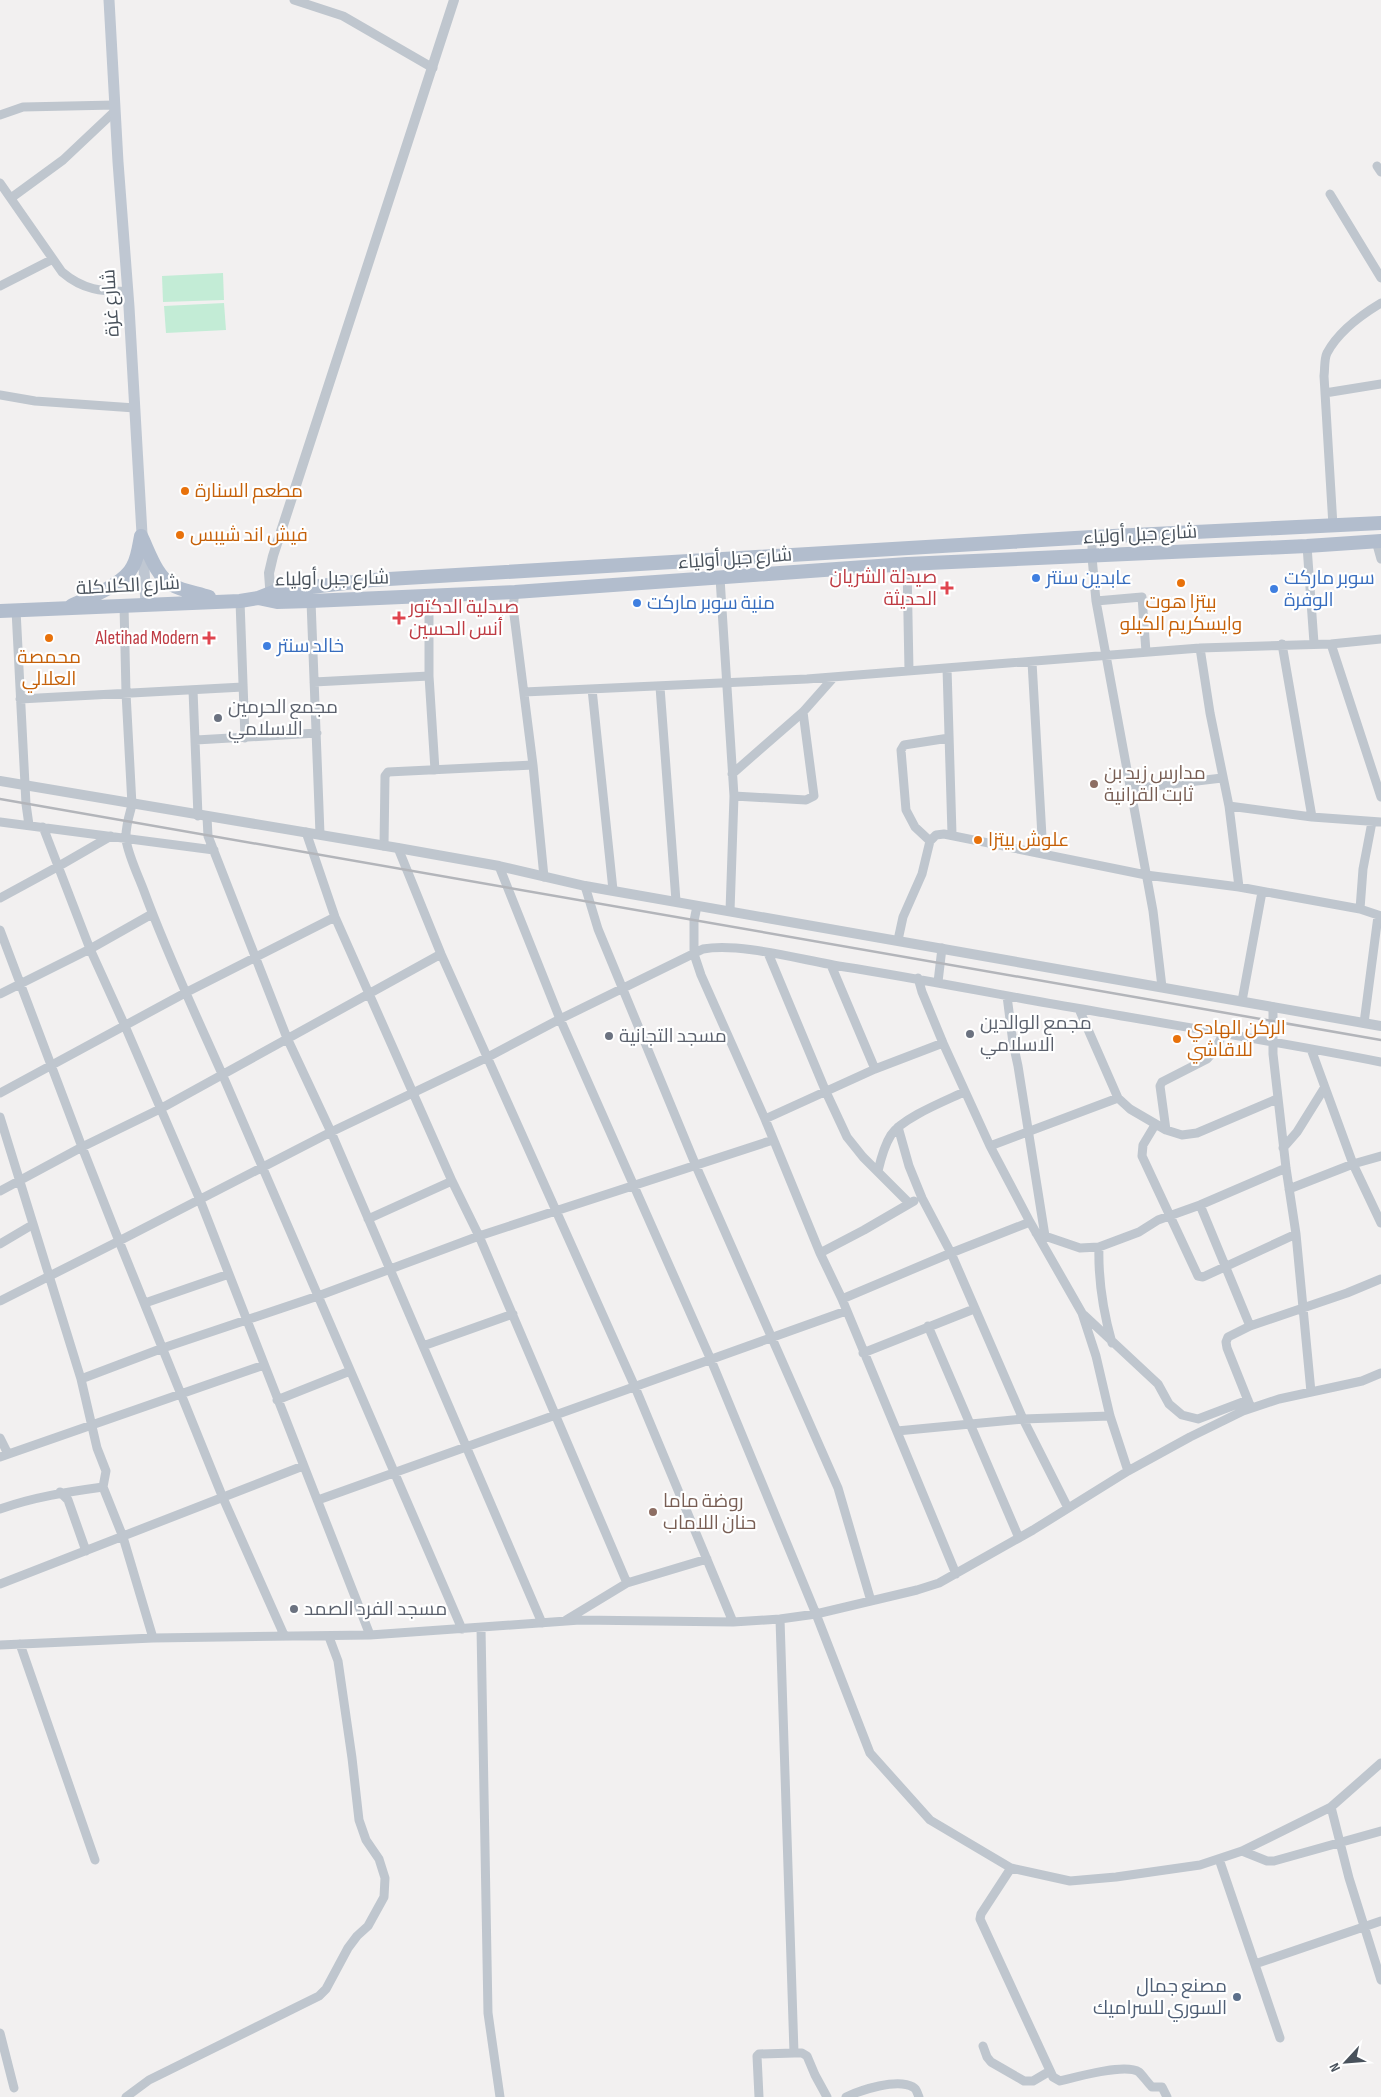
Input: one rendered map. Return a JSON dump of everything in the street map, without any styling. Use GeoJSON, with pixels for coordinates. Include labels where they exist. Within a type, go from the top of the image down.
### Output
{"type":"FeatureCollection","features":[{"type":"Feature","properties":{"kind":"main road","name":"شارع غزة"},"geometry":{"type":"LineString","coordinates":[[109,0],[146,604]]}},
{"type":"Feature","properties":{"kind":"main road","name":"شارع جبل أولياء"},"geometry":{"type":"LineString","coordinates":[[266,597],[276,591],[372,580],[1092,537],[1381,523]]}},
{"type":"Feature","properties":{"kind":"main road"},"geometry":{"type":"LineString","coordinates":[[142,536],[154,564],[167,581],[173,585],[217,600]]}},
{"type":"Feature","properties":{"kind":"main road"},"geometry":{"type":"LineString","coordinates":[[66,609],[114,584],[128,574],[136,560],[142,536]]}},
{"type":"Feature","properties":{"kind":"main road","name":"شارع جبل أولياء"},"geometry":{"type":"LineString","coordinates":[[266,597],[311,601],[515,592],[906,564],[1092,557],[1378,541]]}},
{"type":"Feature","properties":{"kind":"main road","name":"شارع الكلاكلة"},"geometry":{"type":"LineString","coordinates":[[0,611],[217,600],[240,601],[266,597]]}},
{"type":"Feature","properties":{"kind":"street"},"geometry":{"type":"LineString","coordinates":[[294,0],[343,16],[433,68]]}},
{"type":"Feature","properties":{"kind":"street"},"geometry":{"type":"LineString","coordinates":[[266,597],[269,573],[274,556],[454,0]]}},
{"type":"Feature","properties":{"kind":"street"},"geometry":{"type":"LineString","coordinates":[[0,115],[23,107],[115,108]]}},
{"type":"Feature","properties":{"kind":"street"},"geometry":{"type":"LineString","coordinates":[[11,198],[63,160],[115,108]]}},
{"type":"Feature","properties":{"kind":"street"},"geometry":{"type":"LineString","coordinates":[[0,183],[62,272],[72,281],[95,291],[128,292]]}},
{"type":"Feature","properties":{"kind":"street"},"geometry":{"type":"LineString","coordinates":[[1330,194],[1381,278]]}},
{"type":"Feature","properties":{"kind":"street"},"geometry":{"type":"LineString","coordinates":[[0,286],[53,259]]}},
{"type":"Feature","properties":{"kind":"street"},"geometry":{"type":"LineString","coordinates":[[1333,526],[1324,376],[1326,354],[1340,335],[1368,311],[1381,303]]}},
{"type":"Feature","properties":{"kind":"street"},"geometry":{"type":"LineString","coordinates":[[1325,393],[1381,384]]}},
{"type":"Feature","properties":{"kind":"street"},"geometry":{"type":"LineString","coordinates":[[0,395],[35,401],[135,408]]}},
{"type":"Feature","properties":{"kind":"street"},"geometry":{"type":"LineString","coordinates":[[1092,537],[1096,601],[1146,874],[1158,946],[1162,987]]}},
{"type":"Feature","properties":{"kind":"street"},"geometry":{"type":"LineString","coordinates":[[1378,541],[1381,559]]}},
{"type":"Feature","properties":{"kind":"street"},"geometry":{"type":"LineString","coordinates":[[1307,546],[1314,643]]}},
{"type":"Feature","properties":{"kind":"street"},"geometry":{"type":"LineString","coordinates":[[906,564],[909,671]]}},
{"type":"Feature","properties":{"kind":"street"},"geometry":{"type":"LineString","coordinates":[[720,578],[734,796],[730,911]]}},
{"type":"Feature","properties":{"kind":"street"},"geometry":{"type":"LineString","coordinates":[[515,592],[514,607],[544,877]]}},
{"type":"Feature","properties":{"kind":"street"},"geometry":{"type":"LineString","coordinates":[[429,595],[430,676],[435,770]]}},
{"type":"Feature","properties":{"kind":"street"},"geometry":{"type":"LineString","coordinates":[[1096,601],[1142,597],[1146,652]]}},
{"type":"Feature","properties":{"kind":"street"},"geometry":{"type":"LineString","coordinates":[[240,601],[245,738]]}},
{"type":"Feature","properties":{"kind":"street"},"geometry":{"type":"LineString","coordinates":[[311,601],[320,834]]}},
{"type":"Feature","properties":{"kind":"street"},"geometry":{"type":"LineString","coordinates":[[124,605],[126,694],[132,805],[127,822],[126,840],[152,914],[462,1629]]}},
{"type":"Feature","properties":{"kind":"street"},"geometry":{"type":"LineString","coordinates":[[16,610],[25,785],[29,825]]}},
{"type":"Feature","properties":{"kind":"street"},"geometry":{"type":"LineString","coordinates":[[524,692],[660,687],[834,677],[1032,662],[1105,654],[1282,644],[1331,644],[1381,639]]}},
{"type":"Feature","properties":{"kind":"street"},"geometry":{"type":"LineString","coordinates":[[1282,644],[1312,817]]}},
{"type":"Feature","properties":{"kind":"street"},"geometry":{"type":"LineString","coordinates":[[1331,644],[1381,796]]}},
{"type":"Feature","properties":{"kind":"street"},"geometry":{"type":"LineString","coordinates":[[1200,648],[1222,778],[1229,806],[1238,886]]}},
{"type":"Feature","properties":{"kind":"street"},"geometry":{"type":"LineString","coordinates":[[1032,662],[1043,854]]}},
{"type":"Feature","properties":{"kind":"street"},"geometry":{"type":"LineString","coordinates":[[946,668],[952,834]]}},
{"type":"Feature","properties":{"kind":"street"},"geometry":{"type":"LineString","coordinates":[[314,682],[430,676]]}},
{"type":"Feature","properties":{"kind":"street"},"geometry":{"type":"LineString","coordinates":[[732,774],[803,712],[834,677]]}},
{"type":"Feature","properties":{"kind":"street"},"geometry":{"type":"LineString","coordinates":[[20,699],[243,687]]}},
{"type":"Feature","properties":{"kind":"street"},"geometry":{"type":"LineString","coordinates":[[660,687],[676,901]]}},
{"type":"Feature","properties":{"kind":"street"},"geometry":{"type":"LineString","coordinates":[[592,689],[613,890]]}},
{"type":"Feature","properties":{"kind":"street"},"geometry":{"type":"LineString","coordinates":[[193,690],[202,816],[208,836],[287,1038],[331,1132],[542,1623]]}},
{"type":"Feature","properties":{"kind":"street"},"geometry":{"type":"LineString","coordinates":[[734,796],[806,800],[814,796],[803,712]]}},
{"type":"Feature","properties":{"kind":"street"},"geometry":{"type":"LineString","coordinates":[[196,740],[317,733]]}},
{"type":"Feature","properties":{"kind":"street"},"geometry":{"type":"LineString","coordinates":[[930,841],[915,827],[906,810],[901,750],[904,746],[910,744],[949,738]]}},
{"type":"Feature","properties":{"kind":"street"},"geometry":{"type":"LineString","coordinates":[[384,846],[386,774],[533,765]]}},
{"type":"Feature","properties":{"kind":"street"},"geometry":{"type":"LineString","coordinates":[[1130,789],[1222,778]]}},
{"type":"Feature","properties":{"kind":"street"},"geometry":{"type":"LineString","coordinates":[[0,781],[132,805],[320,834],[500,866],[585,886],[1381,1026]]}},
{"type":"Feature","properties":{"kind":"street"},"geometry":{"type":"LineString","coordinates":[[1229,806],[1312,817],[1376,822],[1363,868],[1360,909]]}},
{"type":"Feature","properties":{"kind":"street"},"geometry":{"type":"LineString","coordinates":[[0,822],[111,836],[126,840],[214,850]]}},
{"type":"Feature","properties":{"kind":"street"},"geometry":{"type":"LineString","coordinates":[[43,827],[90,950],[200,1200],[370,1635]]}},
{"type":"Feature","properties":{"kind":"street"},"geometry":{"type":"LineString","coordinates":[[306,832],[335,916],[452,1181],[479,1236],[627,1583]]}},
{"type":"Feature","properties":{"kind":"street"},"geometry":{"type":"LineString","coordinates":[[898,940],[903,917],[920,881],[930,841],[936,835],[952,834],[1146,874],[1238,886],[1360,909],[1379,916],[1364,1023]]}},
{"type":"Feature","properties":{"kind":"street"},"geometry":{"type":"LineString","coordinates":[[0,898],[111,836]]}},
{"type":"Feature","properties":{"kind":"street"},"geometry":{"type":"LineString","coordinates":[[398,848],[441,954],[635,1387],[733,1622]]}},
{"type":"Feature","properties":{"kind":"street"},"geometry":{"type":"LineString","coordinates":[[500,866],[560,1019],[711,1360],[816,1614],[870,1752],[930,1820],[1011,1868],[1070,1881],[1110,1878],[1176,1869],[1219,1859],[1242,1851],[1331,1807],[1381,1763]]}},
{"type":"Feature","properties":{"kind":"street"},"geometry":{"type":"LineString","coordinates":[[585,886],[598,928],[622,990],[696,1166],[838,1488],[871,1601]]}},
{"type":"Feature","properties":{"kind":"street"},"geometry":{"type":"LineString","coordinates":[[1242,1001],[1262,892]]}},
{"type":"Feature","properties":{"kind":"street"},"geometry":{"type":"LineString","coordinates":[[697,906],[694,921],[694,954],[820,1253],[842,1299],[956,1574]]}},
{"type":"Feature","properties":{"kind":"street"},"geometry":{"type":"LineString","coordinates":[[0,994],[90,950],[152,914]]}},
{"type":"Feature","properties":{"kind":"street"},"geometry":{"type":"LineString","coordinates":[[0,1093],[186,993],[335,916]]}},
{"type":"Feature","properties":{"kind":"street"},"geometry":{"type":"LineString","coordinates":[[0,930],[119,1241],[223,1498],[284,1635]]}},
{"type":"Feature","properties":{"kind":"street"},"geometry":{"type":"LineString","coordinates":[[0,1301],[331,1132],[488,1057],[560,1019],[703,949],[714,947],[768,953],[918,978],[1079,1009],[1272,1040],[1381,1062]]}},
{"type":"Feature","properties":{"kind":"street"},"geometry":{"type":"LineString","coordinates":[[938,982],[942,948]]}},
{"type":"Feature","properties":{"kind":"street"},"geometry":{"type":"LineString","coordinates":[[768,953],[826,1092],[847,1137],[862,1157],[909,1203]]}},
{"type":"Feature","properties":{"kind":"street"},"geometry":{"type":"LineString","coordinates":[[0,1191],[82,1147],[160,1109],[441,954]]}},
{"type":"Feature","properties":{"kind":"street"},"geometry":{"type":"LineString","coordinates":[[831,965],[875,1069]]}},
{"type":"Feature","properties":{"kind":"street"},"geometry":{"type":"LineString","coordinates":[[918,978],[943,1043],[990,1146],[1082,1314],[1096,1356],[1110,1416],[1128,1471]]}},
{"type":"Feature","properties":{"kind":"street"},"geometry":{"type":"LineString","coordinates":[[1007,996],[1013,1043],[1029,1131],[1040,1235]]}},
{"type":"Feature","properties":{"kind":"street"},"geometry":{"type":"LineString","coordinates":[[1273,1007],[1272,1040],[1277,1099],[1296,1234],[1311,1392]]}},
{"type":"Feature","properties":{"kind":"street"},"geometry":{"type":"LineString","coordinates":[[1079,1009],[1118,1098],[1130,1109],[1155,1125],[1182,1135],[1197,1133],[1277,1099]]}},
{"type":"Feature","properties":{"kind":"street"},"geometry":{"type":"LineString","coordinates":[[1166,1130],[1160,1086],[1162,1082],[1212,1056],[1224,1032]]}},
{"type":"Feature","properties":{"kind":"street"},"geometry":{"type":"LineString","coordinates":[[765,1119],[875,1069],[943,1043]]}},
{"type":"Feature","properties":{"kind":"street"},"geometry":{"type":"LineString","coordinates":[[1311,1049],[1353,1164],[1381,1223]]}},
{"type":"Feature","properties":{"kind":"street"},"geometry":{"type":"LineString","coordinates":[[1283,1148],[1297,1132],[1325,1087]]}},
{"type":"Feature","properties":{"kind":"street"},"geometry":{"type":"LineString","coordinates":[[878,1171],[886,1144],[898,1127],[931,1107],[964,1092]]}},
{"type":"Feature","properties":{"kind":"street"},"geometry":{"type":"LineString","coordinates":[[990,1146],[1118,1098]]}},
{"type":"Feature","properties":{"kind":"street"},"geometry":{"type":"LineString","coordinates":[[0,1117],[81,1379],[97,1448],[106,1471],[103,1488],[123,1537],[153,1638]]}},
{"type":"Feature","properties":{"kind":"street"},"geometry":{"type":"LineString","coordinates":[[1155,1125],[1144,1145],[1142,1156],[1198,1276],[1203,1277],[1296,1234]]}},
{"type":"Feature","properties":{"kind":"street"},"geometry":{"type":"LineString","coordinates":[[898,1127],[909,1166],[922,1198],[951,1253],[1023,1419],[1068,1508]]}},
{"type":"Feature","properties":{"kind":"street"},"geometry":{"type":"LineString","coordinates":[[81,1379],[163,1348],[318,1296],[479,1236],[773,1140]]}},
{"type":"Feature","properties":{"kind":"street"},"geometry":{"type":"LineString","coordinates":[[1289,1189],[1353,1164],[1381,1156]]}},
{"type":"Feature","properties":{"kind":"street"},"geometry":{"type":"LineString","coordinates":[[1040,1235],[1080,1248],[1099,1247],[1139,1232],[1158,1220],[1200,1205],[1286,1168]]}},
{"type":"Feature","properties":{"kind":"street"},"geometry":{"type":"LineString","coordinates":[[368,1219],[452,1181]]}},
{"type":"Feature","properties":{"kind":"street"},"geometry":{"type":"LineString","coordinates":[[820,1253],[909,1203],[922,1198]]}},
{"type":"Feature","properties":{"kind":"street"},"geometry":{"type":"LineString","coordinates":[[1200,1205],[1250,1326]]}},
{"type":"Feature","properties":{"kind":"street"},"geometry":{"type":"LineString","coordinates":[[842,1299],[1030,1222]]}},
{"type":"Feature","properties":{"kind":"street"},"geometry":{"type":"LineString","coordinates":[[0,1244],[32,1225]]}},
{"type":"Feature","properties":{"kind":"street"},"geometry":{"type":"LineString","coordinates":[[1099,1247],[1098,1270],[1102,1301],[1112,1343]]}},
{"type":"Feature","properties":{"kind":"street"},"geometry":{"type":"LineString","coordinates":[[145,1303],[229,1274]]}},
{"type":"Feature","properties":{"kind":"street"},"geometry":{"type":"LineString","coordinates":[[1249,1404],[1226,1342],[1228,1337],[1250,1326],[1347,1293],[1381,1279]]}},
{"type":"Feature","properties":{"kind":"street"},"geometry":{"type":"LineString","coordinates":[[863,1353],[974,1309]]}},
{"type":"Feature","properties":{"kind":"street"},"geometry":{"type":"LineString","coordinates":[[318,1500],[846,1311]]}},
{"type":"Feature","properties":{"kind":"street"},"geometry":{"type":"LineString","coordinates":[[423,1346],[513,1314]]}},
{"type":"Feature","properties":{"kind":"street"},"geometry":{"type":"LineString","coordinates":[[1082,1314],[1158,1384],[1169,1404],[1182,1415],[1198,1419],[1249,1404],[1362,1381],[1381,1373]]}},
{"type":"Feature","properties":{"kind":"street"},"geometry":{"type":"LineString","coordinates":[[928,1326],[1019,1538]]}},
{"type":"Feature","properties":{"kind":"street"},"geometry":{"type":"LineString","coordinates":[[0,1438],[4,1456],[264,1365]]}},
{"type":"Feature","properties":{"kind":"street"},"geometry":{"type":"LineString","coordinates":[[277,1400],[350,1371]]}},
{"type":"Feature","properties":{"kind":"street"},"geometry":{"type":"LineString","coordinates":[[0,1645],[153,1638],[284,1635],[329,1637],[564,1621],[733,1622],[780,1619],[816,1614],[917,1590],[956,1574],[1128,1471],[1249,1404]]}},
{"type":"Feature","properties":{"kind":"street"},"geometry":{"type":"LineString","coordinates":[[897,1431],[1023,1419],[1110,1416]]}},
{"type":"Feature","properties":{"kind":"street"},"geometry":{"type":"LineString","coordinates":[[0,1584],[303,1466]]}},
{"type":"Feature","properties":{"kind":"street"},"geometry":{"type":"LineString","coordinates":[[0,1509],[28,1499],[60,1492],[103,1488]]}},
{"type":"Feature","properties":{"kind":"street"},"geometry":{"type":"LineString","coordinates":[[60,1492],[68,1500],[86,1551]]}},
{"type":"Feature","properties":{"kind":"street"},"geometry":{"type":"LineString","coordinates":[[564,1621],[627,1583],[707,1559]]}},
{"type":"Feature","properties":{"kind":"street"},"geometry":{"type":"LineString","coordinates":[[780,1619],[794,2053]]}},
{"type":"Feature","properties":{"kind":"street"},"geometry":{"type":"LineString","coordinates":[[481,1628],[488,2013],[500,2097]]}},
{"type":"Feature","properties":{"kind":"street"},"geometry":{"type":"LineString","coordinates":[[126,2097],[149,2080],[318,1996],[326,1989],[357,1936],[368,1926],[384,1897],[385,1878],[379,1859],[366,1840],[359,1820],[338,1661],[329,1637]]}},
{"type":"Feature","properties":{"kind":"street"},"geometry":{"type":"LineString","coordinates":[[20,1644],[95,1860]]}},
{"type":"Feature","properties":{"kind":"street"},"geometry":{"type":"LineString","coordinates":[[1331,1807],[1339,1843],[1381,1980]]}},
{"type":"Feature","properties":{"kind":"street"},"geometry":{"type":"LineString","coordinates":[[1242,1851],[1267,1861],[1274,1861],[1381,1831]]}},
{"type":"Feature","properties":{"kind":"street"},"geometry":{"type":"LineString","coordinates":[[1219,1859],[1280,2038]]}},
{"type":"Feature","properties":{"kind":"street"},"geometry":{"type":"LineString","coordinates":[[1011,1868],[981,1914],[980,1919],[1054,2079],[1060,2081],[1121,2069],[1136,2071],[1152,2087],[1162,2087],[1167,2097]]}},
{"type":"Feature","properties":{"kind":"street"},"geometry":{"type":"LineString","coordinates":[[1254,1964],[1381,1921]]}},
{"type":"Feature","properties":{"kind":"street"},"geometry":{"type":"LineString","coordinates":[[0,2033],[14,2088]]}},
{"type":"Feature","properties":{"kind":"street"},"geometry":{"type":"LineString","coordinates":[[983,2046],[991,2062],[1024,2081],[1033,2080],[1050,2071]]}},
{"type":"Feature","properties":{"kind":"street"},"geometry":{"type":"LineString","coordinates":[[760,2097],[757,2056],[759,2054],[794,2053],[802,2053],[807,2056],[815,2076],[827,2097]]}},
{"type":"Feature","properties":{"kind":"street"},"geometry":{"type":"LineString","coordinates":[[846,2097],[863,2090],[894,2085],[911,2086],[916,2090],[919,2097]]}},
{"type":"Feature","properties":{"kind":"green space"},"geometry":{"type":"Polygon","coordinates":[[[223,273],[224,300],[163,302],[162,276],[223,273]]]}},
{"type":"Feature","properties":{"kind":"green space"},"geometry":{"type":"Polygon","coordinates":[[[224,303],[226,330],[166,333],[164,306],[224,303]]]}},
{"type":"Feature","properties":{"kind":"railway"},"geometry":{"type":"LineString","coordinates":[[0,799],[1381,1040]]}},
{"type":"Feature","properties":{"kind":"place","name":"مطعم السنارة"},"geometry":{"type":"Point","coordinates":[185,491]}},
{"type":"Feature","properties":{"kind":"place","name":"فيش اند شيبس"},"geometry":{"type":"Point","coordinates":[180,535]}},
{"type":"Feature","properties":{"kind":"place","name":"عابدين سنتر"},"geometry":{"type":"Point","coordinates":[1036,578]}},
{"type":"Feature","properties":{"kind":"place","name":"بيتزا هوت وايسكريم الكيلو"},"geometry":{"type":"Point","coordinates":[1181,583]}},
{"type":"Feature","properties":{"kind":"place","name":"صيدلة الشريان الحديثة"},"geometry":{"type":"Point","coordinates":[947,588]}},
{"type":"Feature","properties":{"kind":"place","name":"سوبر ماركت الوفرة"},"geometry":{"type":"Point","coordinates":[1274,589]}},
{"type":"Feature","properties":{"kind":"place","name":"منية سوبر ماركت"},"geometry":{"type":"Point","coordinates":[637,603]}},
{"type":"Feature","properties":{"kind":"place","name":"صيدلية الدكتور أنس الحسين"},"geometry":{"type":"Point","coordinates":[399,618]}},
{"type":"Feature","properties":{"kind":"place","name":"محمصة العلالي"},"geometry":{"type":"Point","coordinates":[49,638]}},
{"type":"Feature","properties":{"kind":"place","name":"Aletihad Modern"},"geometry":{"type":"Point","coordinates":[209,638]}},
{"type":"Feature","properties":{"kind":"place","name":"خالد سنتر"},"geometry":{"type":"Point","coordinates":[267,646]}},
{"type":"Feature","properties":{"kind":"place","name":"مجمع الحرمين الاسلامي"},"geometry":{"type":"Point","coordinates":[218,718]}},
{"type":"Feature","properties":{"kind":"place","name":"مدارس زيد بن ثابت القرانية"},"geometry":{"type":"Point","coordinates":[1094,784]}},
{"type":"Feature","properties":{"kind":"place","name":"علوش بيتزا"},"geometry":{"type":"Point","coordinates":[978,840]}},
{"type":"Feature","properties":{"kind":"place","name":"مجمع الوالدين الاسلامي"},"geometry":{"type":"Point","coordinates":[970,1034]}},
{"type":"Feature","properties":{"kind":"place","name":"مسجد التجانية"},"geometry":{"type":"Point","coordinates":[609,1036]}},
{"type":"Feature","properties":{"kind":"place","name":"الركن الهادي للاقاشي"},"geometry":{"type":"Point","coordinates":[1177,1039]}},
{"type":"Feature","properties":{"kind":"place","name":"روضة ماما حنان اللاماب"},"geometry":{"type":"Point","coordinates":[653,1512]}},
{"type":"Feature","properties":{"kind":"place","name":"مسجد الفرد الصمد"},"geometry":{"type":"Point","coordinates":[294,1609]}},
{"type":"Feature","properties":{"kind":"place","name":"مصنع جمال السوري للسراميك"},"geometry":{"type":"Point","coordinates":[1237,1997]}}]}
